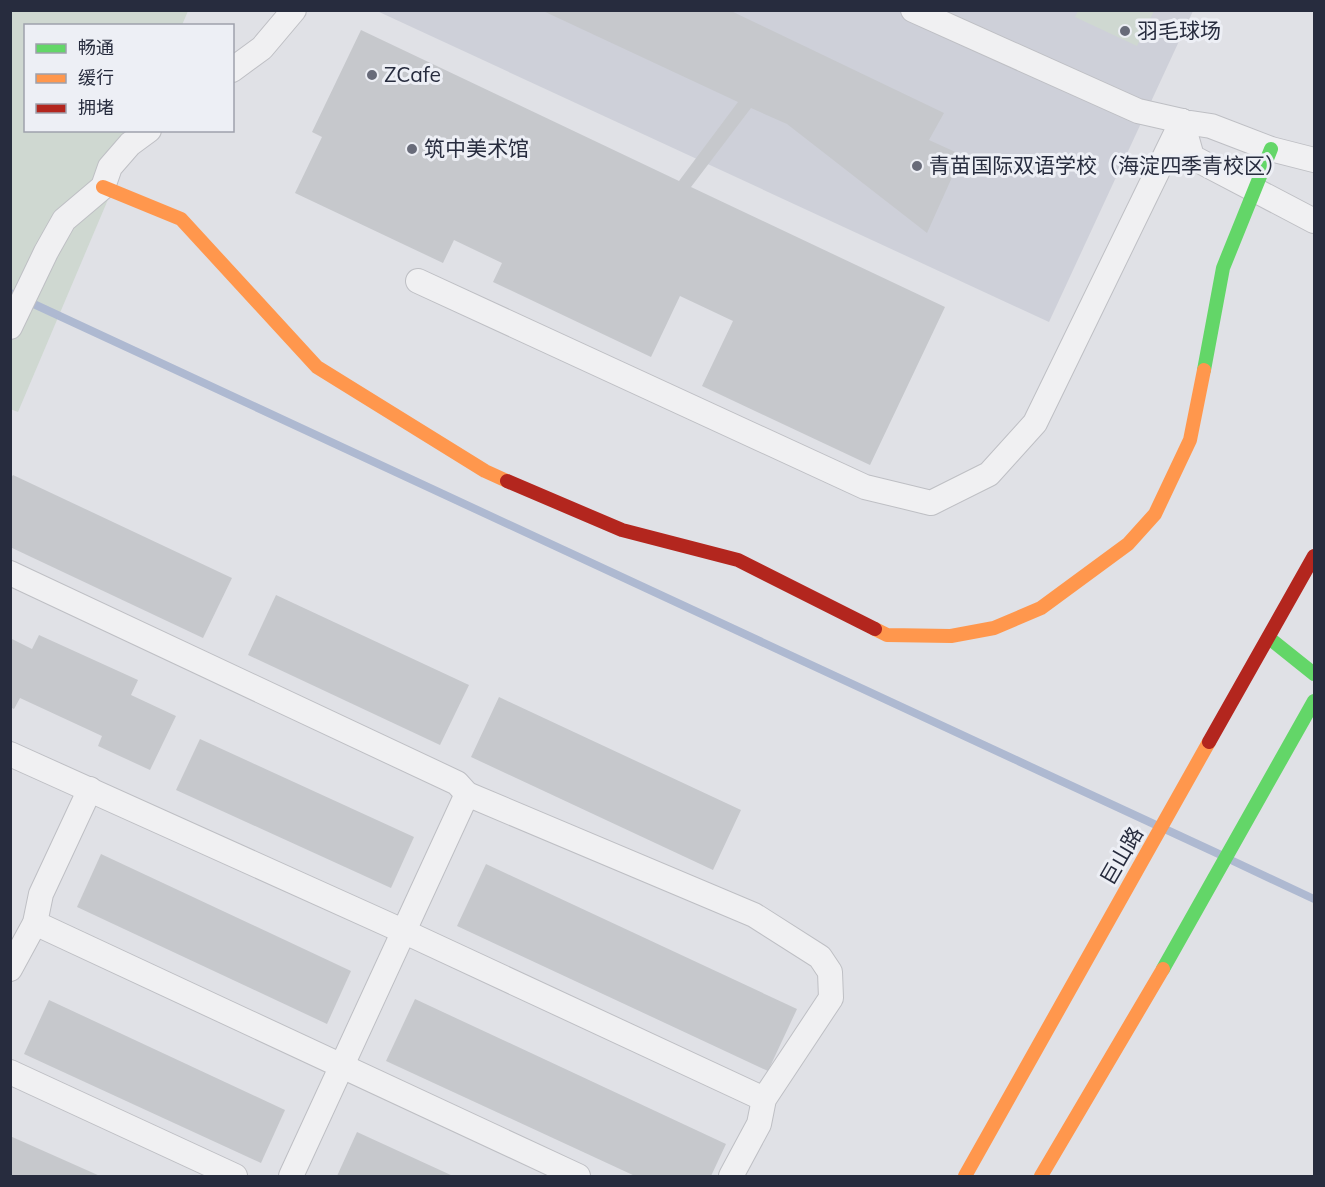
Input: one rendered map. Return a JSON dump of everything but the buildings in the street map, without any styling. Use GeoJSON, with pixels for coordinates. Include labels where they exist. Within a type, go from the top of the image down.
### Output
{"type":"FeatureCollection","features":[{"type":"Feature","properties":{"kind":"street"},"geometry":{"type":"LineString","coordinates":[[234,69],[262,48],[294,10]]}},
{"type":"Feature","properties":{"kind":"street"},"geometry":{"type":"LineString","coordinates":[[913,10],[1138,111],[1182,121]]}},
{"type":"Feature","properties":{"kind":"street"},"geometry":{"type":"LineString","coordinates":[[1182,121],[1182,129],[1191,123],[1211,126],[1271,149],[1314,160]]}},
{"type":"Feature","properties":{"kind":"street"},"geometry":{"type":"LineString","coordinates":[[1182,121],[1192,157],[1314,221]]}},
{"type":"Feature","properties":{"kind":"street"},"geometry":{"type":"LineString","coordinates":[[418,281],[865,487],[931,503],[989,474],[1035,423],[1182,121]]}},
{"type":"Feature","properties":{"kind":"street"},"geometry":{"type":"LineString","coordinates":[[10,327],[64,220],[103,188],[110,167],[130,144],[146,132]]}},
{"type":"Feature","properties":{"kind":"street"},"geometry":{"type":"LineString","coordinates":[[103,188],[181,219],[317,367],[485,471],[622,530],[738,560],[887,635],[951,636],[994,628],[1041,608],[1128,543],[1155,514],[1190,440],[1223,268],[1271,149]]}},
{"type":"Feature","properties":{"kind":"street","name":"巨山路"},"geometry":{"type":"LineString","coordinates":[[965,1176],[1314,556]]}},
{"type":"Feature","properties":{"kind":"street"},"geometry":{"type":"LineString","coordinates":[[10,573],[457,783],[467,794],[754,915],[820,957],[830,972],[831,998],[765,1099],[759,1124],[731,1176]]}},
{"type":"Feature","properties":{"kind":"street"},"geometry":{"type":"LineString","coordinates":[[1269,638],[1314,674]]}},
{"type":"Feature","properties":{"kind":"street"},"geometry":{"type":"LineString","coordinates":[[1041,1176],[1200,906],[1314,701]]}},
{"type":"Feature","properties":{"kind":"street"},"geometry":{"type":"LineString","coordinates":[[10,754],[405,932],[765,1099]]}},
{"type":"Feature","properties":{"kind":"street"},"geometry":{"type":"LineString","coordinates":[[10,969],[35,923],[41,894],[90,789]]}},
{"type":"Feature","properties":{"kind":"street"},"geometry":{"type":"LineString","coordinates":[[291,1176],[467,794]]}},
{"type":"Feature","properties":{"kind":"street"},"geometry":{"type":"LineString","coordinates":[[35,923],[578,1176]]}},
{"type":"Feature","properties":{"kind":"street"},"geometry":{"type":"LineString","coordinates":[[10,1072],[235,1176]]}},
{"type":"Feature","properties":{"kind":"shaded area","name":"羽毛球场"},"geometry":{"type":"Polygon","coordinates":[[[1078,10],[1154,11],[1137,46],[1075,17],[1078,10]]]}},
{"type":"Feature","properties":{"kind":"shaded area"},"geometry":{"type":"Polygon","coordinates":[[[10,11],[188,11],[182,24],[24,24],[24,132],[137,132],[18,412],[10,409],[10,11]]]}},
{"type":"Feature","properties":{"kind":"shaded area","name":"青苗国际双语学校（海淀四季青校区）"},"geometry":{"type":"Polygon","coordinates":[[[377,11],[1193,11],[1049,322],[377,11]]]}},
{"type":"Feature","properties":{"kind":"waterway"},"geometry":{"type":"LineString","coordinates":[[10,293],[1156,825]]}},
{"type":"Feature","properties":{"kind":"waterway"},"geometry":{"type":"LineString","coordinates":[[1167,830],[1221,855]]}},
{"type":"Feature","properties":{"kind":"waterway"},"geometry":{"type":"LineString","coordinates":[[1233,861],[1314,899]]}},
{"type":"Feature","properties":{"kind":"traffic: fast"},"geometry":{"type":"LineString","coordinates":[[1204,370],[1223,268],[1271,149]]}},
{"type":"Feature","properties":{"kind":"traffic: fast"},"geometry":{"type":"LineString","coordinates":[[1269,638],[1314,674]]}},
{"type":"Feature","properties":{"kind":"traffic: fast"},"geometry":{"type":"LineString","coordinates":[[1163,969],[1314,701]]}},
{"type":"Feature","properties":{"kind":"traffic: slow"},"geometry":{"type":"LineString","coordinates":[[103,187],[181,219],[317,367],[485,471],[507,481]]}},
{"type":"Feature","properties":{"kind":"traffic: slow"},"geometry":{"type":"LineString","coordinates":[[875,629],[887,635],[951,636],[994,628],[1041,608],[1128,544],[1155,514],[1190,440],[1204,370]]}},
{"type":"Feature","properties":{"kind":"traffic: slow"},"geometry":{"type":"LineString","coordinates":[[965,1176],[1209,742]]}},
{"type":"Feature","properties":{"kind":"traffic: slow"},"geometry":{"type":"LineString","coordinates":[[1041,1176],[1163,969]]}},
{"type":"Feature","properties":{"kind":"traffic: jam"},"geometry":{"type":"LineString","coordinates":[[507,481],[622,530],[738,560],[875,629]]}},
{"type":"Feature","properties":{"kind":"traffic: jam"},"geometry":{"type":"LineString","coordinates":[[1209,742],[1314,556]]}},
{"type":"Feature","properties":{"kind":"place","name":"羽毛球场"},"geometry":{"type":"Point","coordinates":[1125,31]}},
{"type":"Feature","properties":{"kind":"place","name":"ZCafe"},"geometry":{"type":"Point","coordinates":[372,75]}},
{"type":"Feature","properties":{"kind":"place","name":"筑中美术馆"},"geometry":{"type":"Point","coordinates":[412,149]}},
{"type":"Feature","properties":{"kind":"place","name":"青苗国际双语学校（海淀四季青校区）"},"geometry":{"type":"Point","coordinates":[917,166]}}]}
